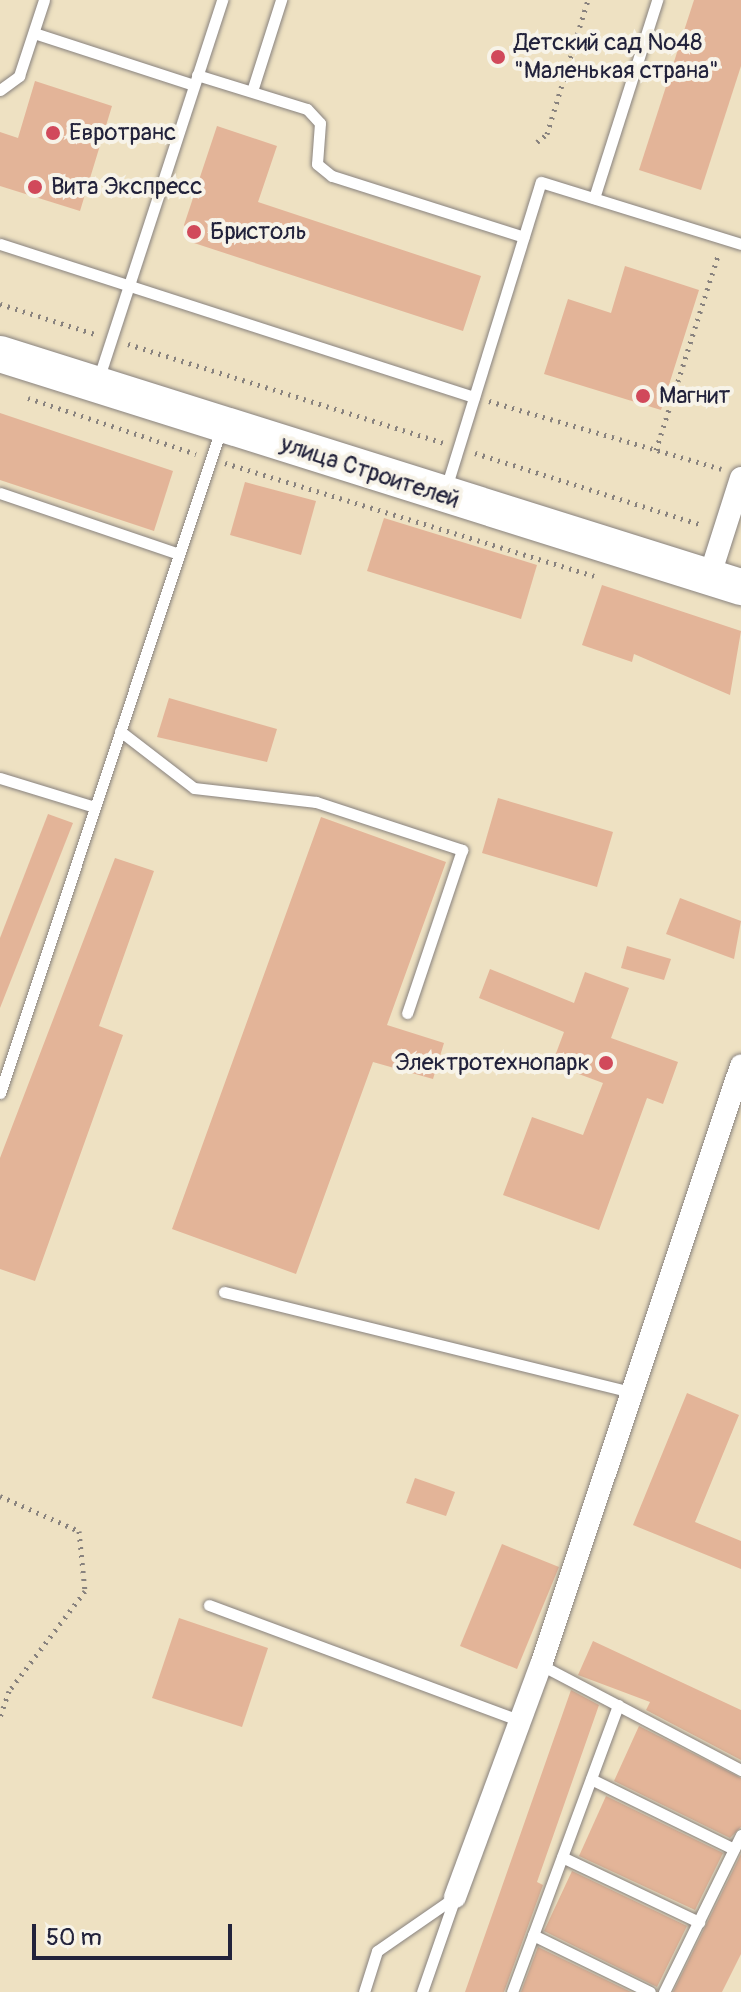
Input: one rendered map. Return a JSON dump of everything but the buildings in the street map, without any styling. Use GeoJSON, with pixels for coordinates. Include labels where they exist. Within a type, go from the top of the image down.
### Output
{"type":"FeatureCollection","features":[{"type":"Feature","properties":{"kind":"main road","name":"улица Строителей"},"geometry":{"type":"LineString","coordinates":[[0,354],[443,496],[725,582]]}},
{"type":"Feature","properties":{"kind":"street"},"geometry":{"type":"LineString","coordinates":[[725,582],[723,532],[734,474]]}},
{"type":"Feature","properties":{"kind":"street"},"geometry":{"type":"LineString","coordinates":[[455,1897],[541,1665],[741,1066]]}},
{"type":"Feature","properties":{"kind":"lane"},"geometry":{"type":"LineString","coordinates":[[0,90],[19,76],[44,0]]}},
{"type":"Feature","properties":{"kind":"lane"},"geometry":{"type":"LineString","coordinates":[[96,385],[222,0]]}},
{"type":"Feature","properties":{"kind":"lane"},"geometry":{"type":"LineString","coordinates":[[252,91],[281,0]]}},
{"type":"Feature","properties":{"kind":"lane"},"geometry":{"type":"LineString","coordinates":[[594,198],[657,0]]}},
{"type":"Feature","properties":{"kind":"lane"},"geometry":{"type":"LineString","coordinates":[[34,33],[196,80],[252,91],[315,116],[317,164],[332,176],[524,237]]}},
{"type":"Feature","properties":{"kind":"lane"},"geometry":{"type":"LineString","coordinates":[[443,496],[541,182],[741,244]]}},
{"type":"Feature","properties":{"kind":"lane"},"geometry":{"type":"LineString","coordinates":[[0,244],[128,288],[474,397]]}},
{"type":"Feature","properties":{"kind":"lane"},"geometry":{"type":"LineString","coordinates":[[0,1093],[223,424]]}},
{"type":"Feature","properties":{"kind":"lane"},"geometry":{"type":"LineString","coordinates":[[0,493],[179,554]]}},
{"type":"Feature","properties":{"kind":"lane"},"geometry":{"type":"LineString","coordinates":[[120,731],[194,788],[316,802],[462,850],[407,1013]]}},
{"type":"Feature","properties":{"kind":"lane"},"geometry":{"type":"LineString","coordinates":[[0,778],[95,807]]}},
{"type":"Feature","properties":{"kind":"lane"},"geometry":{"type":"LineString","coordinates":[[224,1292],[632,1392]]}},
{"type":"Feature","properties":{"kind":"lane"},"geometry":{"type":"LineString","coordinates":[[209,1605],[521,1721]]}},
{"type":"Feature","properties":{"kind":"lane"},"geometry":{"type":"LineString","coordinates":[[541,1665],[741,1770]]}},
{"type":"Feature","properties":{"kind":"lane"},"geometry":{"type":"LineString","coordinates":[[512,1992],[618,1705]]}},
{"type":"Feature","properties":{"kind":"lane"},"geometry":{"type":"LineString","coordinates":[[591,1779],[734,1849]]}},
{"type":"Feature","properties":{"kind":"lane"},"geometry":{"type":"LineString","coordinates":[[664,1992],[741,1835]]}},
{"type":"Feature","properties":{"kind":"lane"},"geometry":{"type":"LineString","coordinates":[[562,1857],[699,1922]]}},
{"type":"Feature","properties":{"kind":"lane"},"geometry":{"type":"LineString","coordinates":[[364,1992],[377,1951],[455,1897]]}},
{"type":"Feature","properties":{"kind":"lane"},"geometry":{"type":"LineString","coordinates":[[422,1992],[455,1897]]}},
{"type":"Feature","properties":{"kind":"lane"},"geometry":{"type":"LineString","coordinates":[[533,1935],[650,1992]]}},
{"type":"Feature","properties":{"kind":"path"},"geometry":{"type":"LineString","coordinates":[[537,142],[547,134],[588,0]]}},
{"type":"Feature","properties":{"kind":"path"},"geometry":{"type":"LineString","coordinates":[[656,450],[724,239]]}},
{"type":"Feature","properties":{"kind":"path"},"geometry":{"type":"LineString","coordinates":[[0,304],[723,532]]}},
{"type":"Feature","properties":{"kind":"path"},"geometry":{"type":"LineString","coordinates":[[15,394],[211,459],[605,580]]}},
{"type":"Feature","properties":{"kind":"path"},"geometry":{"type":"LineString","coordinates":[[474,397],[734,474]]}},
{"type":"Feature","properties":{"kind":"path"},"geometry":{"type":"LineString","coordinates":[[0,1496],[79,1531],[85,1591],[9,1691],[0,1717]]}},
{"type":"Feature","properties":{"kind":"place","name":"Детский сад №48 \"Маленькая страна\""},"geometry":{"type":"Point","coordinates":[498,57]}},
{"type":"Feature","properties":{"kind":"place","name":"Евротранс"},"geometry":{"type":"Point","coordinates":[53,133]}},
{"type":"Feature","properties":{"kind":"place","name":"Вита Экспресс"},"geometry":{"type":"Point","coordinates":[35,187]}},
{"type":"Feature","properties":{"kind":"place","name":"Бристоль"},"geometry":{"type":"Point","coordinates":[194,232]}},
{"type":"Feature","properties":{"kind":"place","name":"Магнит"},"geometry":{"type":"Point","coordinates":[643,396]}},
{"type":"Feature","properties":{"kind":"place","name":"Электротехнопарк"},"geometry":{"type":"Point","coordinates":[606,1063]}}]}
